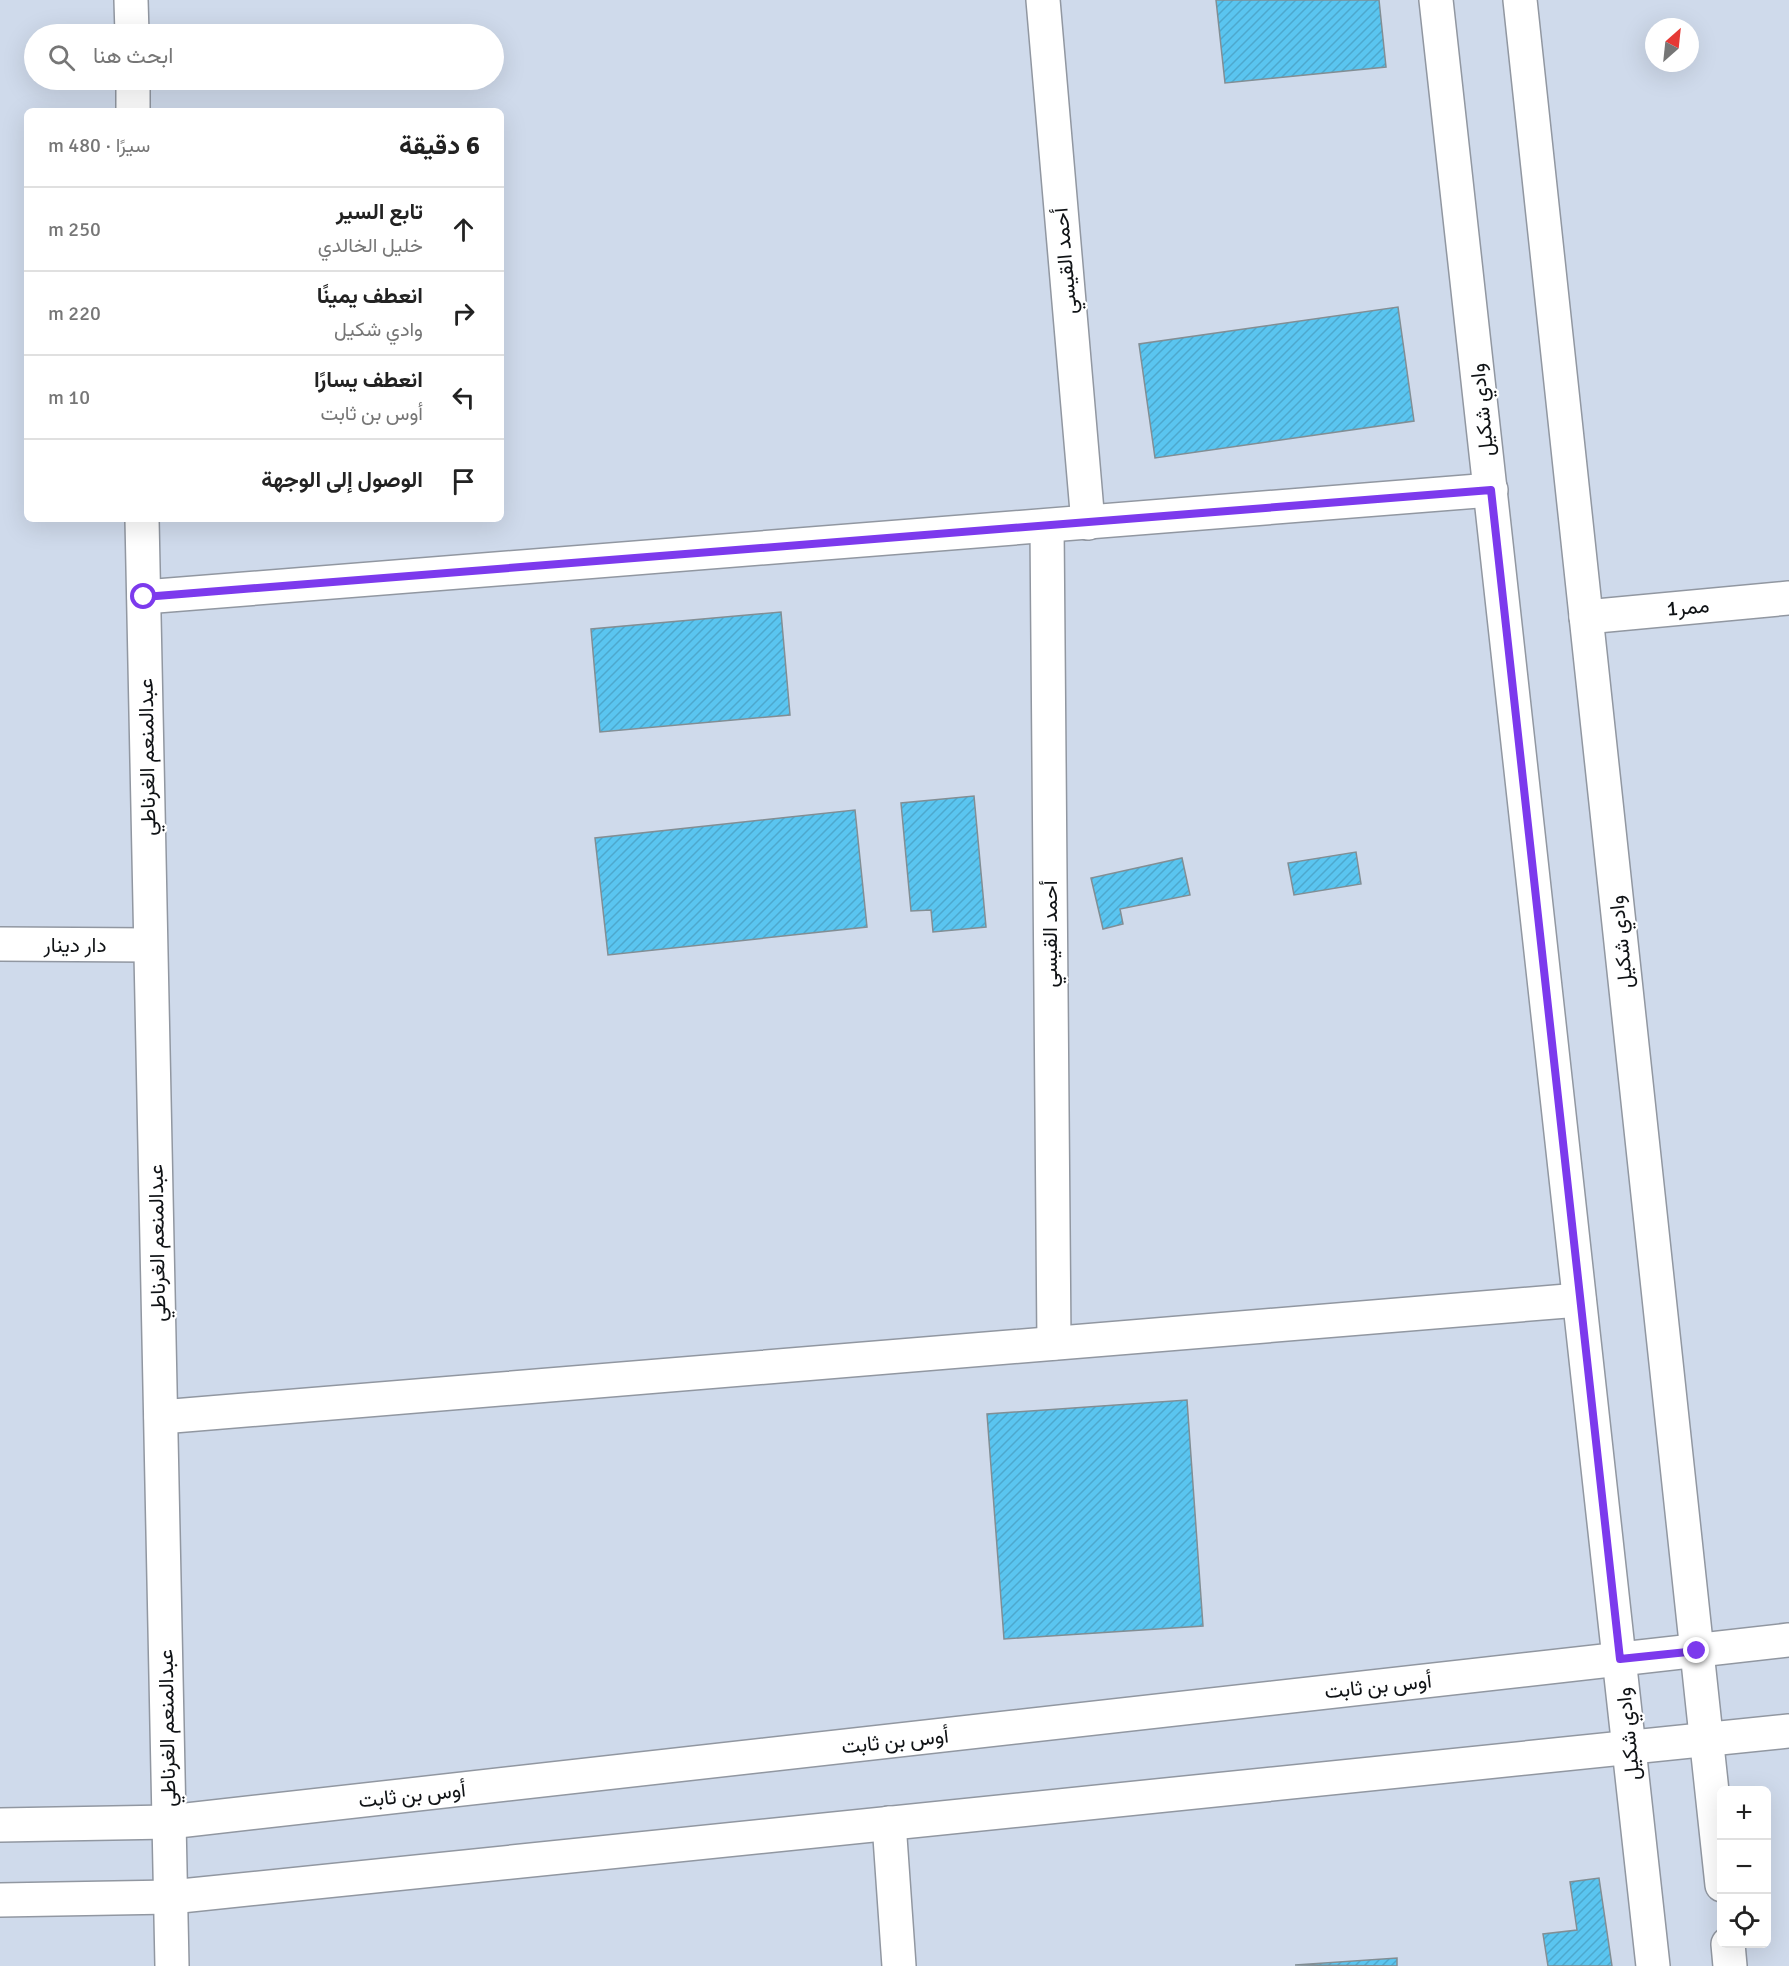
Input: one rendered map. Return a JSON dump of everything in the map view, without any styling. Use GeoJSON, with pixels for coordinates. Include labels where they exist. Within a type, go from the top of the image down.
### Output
{"type":"FeatureCollection","features":[{"type":"Feature","properties":{"kind":"street"},"geometry":{"type":"LineString","coordinates":[[131,0],[132,24]]}},
{"type":"Feature","properties":{"kind":"street","name":"أحمد القيسي"},"geometry":{"type":"LineString","coordinates":[[1043,0],[1088,523]]}},
{"type":"Feature","properties":{"kind":"street","name":"وادي شكيل"},"geometry":{"type":"LineString","coordinates":[[1436,0],[1653,1966]]}},
{"type":"Feature","properties":{"kind":"street","name":"وادي شكيل"},"geometry":{"type":"LineString","coordinates":[[1520,0],[1717,1840]]}},
{"type":"Feature","properties":{"kind":"street"},"geometry":{"type":"LineString","coordinates":[[133,90],[133,108]]}},
{"type":"Feature","properties":{"kind":"street"},"geometry":{"type":"LineString","coordinates":[[144,597],[1491,490]]}},
{"type":"Feature","properties":{"kind":"street","name":"عبدالمنعم الغرناطي"},"geometry":{"type":"LineString","coordinates":[[142,522],[172,1966]]}},
{"type":"Feature","properties":{"kind":"street","name":"أحمد القيسي"},"geometry":{"type":"LineString","coordinates":[[1047,526],[1053,1343]]}},
{"type":"Feature","properties":{"kind":"street","name":"ممر1"},"geometry":{"type":"LineString","coordinates":[[1586,617],[1789,598]]}},
{"type":"Feature","properties":{"kind":"street","name":"دار دينار"},"geometry":{"type":"LineString","coordinates":[[0,944],[150,945]]}},
{"type":"Feature","properties":{"kind":"street"},"geometry":{"type":"LineString","coordinates":[[161,1417],[1579,1300]]}},
{"type":"Feature","properties":{"kind":"street","name":"أوس بن ثابت"},"geometry":{"type":"LineString","coordinates":[[0,1825],[169,1822],[1789,1641]]}},
{"type":"Feature","properties":{"kind":"street"},"geometry":{"type":"LineString","coordinates":[[0,1900],[171,1897],[1789,1731]]}},
{"type":"Feature","properties":{"kind":"street"},"geometry":{"type":"LineString","coordinates":[[889,1823],[899,1966]]}},
{"type":"Feature","properties":{"kind":"street"},"geometry":{"type":"LineString","coordinates":[[1728,1948],[1730,1966]]}},
{"type":"Feature","properties":{"kind":"shaded area"},"geometry":{"type":"Polygon","coordinates":[[[0,0],[1789,0],[1789,1966],[0,1966],[0,0]]]}},
{"type":"Feature","properties":{"kind":"building"},"geometry":{"type":"Polygon","coordinates":[[[1216,0],[1379,0],[1386,67],[1225,83],[1216,0]]]}},
{"type":"Feature","properties":{"kind":"building"},"geometry":{"type":"Polygon","coordinates":[[[1398,307],[1414,421],[1155,458],[1139,344],[1398,307]]]}},
{"type":"Feature","properties":{"kind":"building"},"geometry":{"type":"Polygon","coordinates":[[[781,612],[790,715],[600,732],[591,629],[781,612]]]}},
{"type":"Feature","properties":{"kind":"building"},"geometry":{"type":"Polygon","coordinates":[[[974,796],[986,927],[933,932],[931,910],[911,911],[901,803],[974,796]]]}},
{"type":"Feature","properties":{"kind":"building"},"geometry":{"type":"Polygon","coordinates":[[[855,810],[867,927],[608,955],[595,838],[855,810]]]}},
{"type":"Feature","properties":{"kind":"building"},"geometry":{"type":"Polygon","coordinates":[[[1356,852],[1361,884],[1294,895],[1288,863],[1356,852]]]}},
{"type":"Feature","properties":{"kind":"building"},"geometry":{"type":"Polygon","coordinates":[[[1182,858],[1190,895],[1120,909],[1123,924],[1103,929],[1091,878],[1182,858]]]}},
{"type":"Feature","properties":{"kind":"building"},"geometry":{"type":"Polygon","coordinates":[[[1187,1400],[1203,1626],[1004,1639],[987,1414],[1187,1400]]]}},
{"type":"Feature","properties":{"kind":"building"},"geometry":{"type":"Polygon","coordinates":[[[1599,1878],[1612,1966],[1548,1966],[1543,1934],[1577,1930],[1570,1882],[1599,1878]]]}},
{"type":"Feature","properties":{"kind":"building"},"geometry":{"type":"Polygon","coordinates":[[[1397,1958],[1397,1966],[1295,1965],[1397,1958]]]}},
{"type":"Feature","properties":{"kind":"route"},"geometry":{"type":"LineString","coordinates":[[144,597],[1491,490],[1620,1659],[1697,1651]]}}]}
